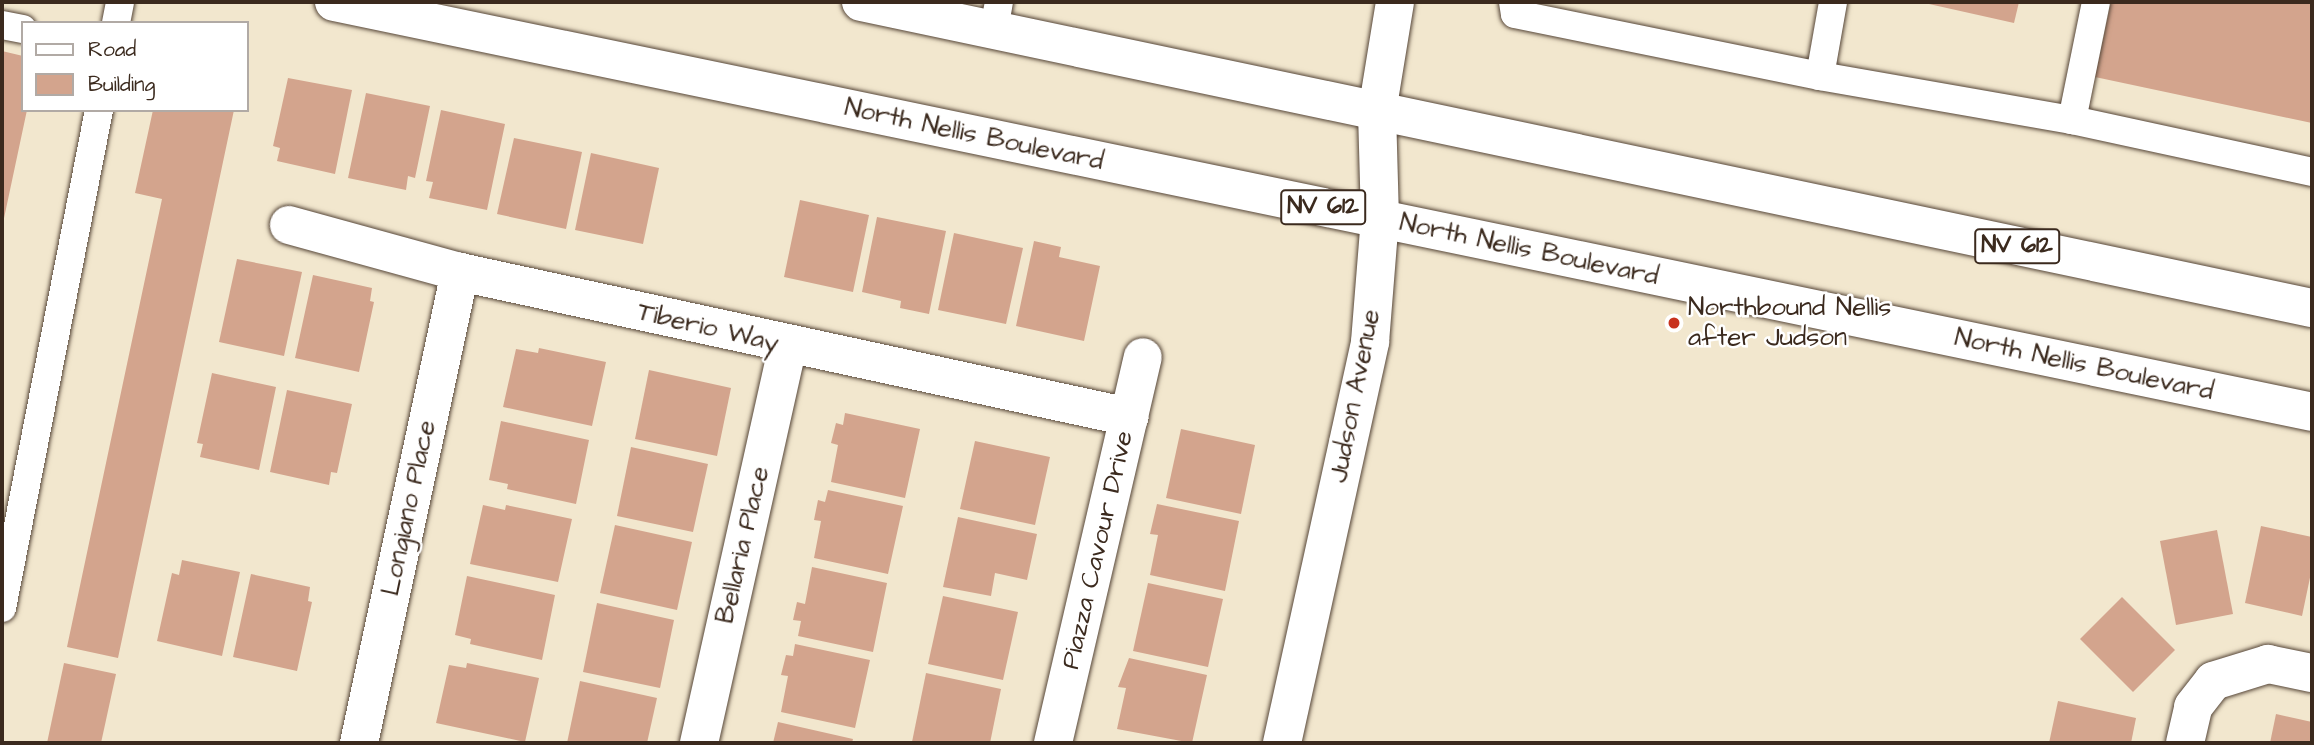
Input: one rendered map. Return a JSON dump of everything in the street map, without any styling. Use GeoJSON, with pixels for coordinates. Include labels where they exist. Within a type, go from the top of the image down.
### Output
{"type":"FeatureCollection","features":[{"type":"Feature","properties":{"kind":"main road","name":"North Nellis Boulevard"},"geometry":{"type":"LineString","coordinates":[[334,2],[2312,412]]}},
{"type":"Feature","properties":{"kind":"main road","name":"NV 612"},"geometry":{"type":"LineString","coordinates":[[861,2],[996,16],[1377,112],[2312,308]]}},
{"type":"Feature","properties":{"kind":"main road","name":"Judson Avenue"},"geometry":{"type":"LineString","coordinates":[[1282,743],[1370,342],[1380,219],[1377,112],[1395,2]]}},
{"type":"Feature","properties":{"kind":"main road","name":"Tiberio Way"},"geometry":{"type":"LineString","coordinates":[[289,225],[460,272],[788,346],[1129,417]]}},
{"type":"Feature","properties":{"kind":"main road","name":"Longiano Place"},"geometry":{"type":"LineString","coordinates":[[359,743],[460,272]]}},
{"type":"Feature","properties":{"kind":"main road","name":"Bellaria Place"},"geometry":{"type":"LineString","coordinates":[[699,743],[788,346]]}},
{"type":"Feature","properties":{"kind":"main road","name":"Piazza Cavour Drive"},"geometry":{"type":"LineString","coordinates":[[1053,743],[1143,357]]}},
{"type":"Feature","properties":{"kind":"main road"},"geometry":{"type":"LineString","coordinates":[[2185,743],[2193,707],[2213,681],[2268,664],[2312,673]]}},
{"type":"Feature","properties":{"kind":"lane"},"geometry":{"type":"LineString","coordinates":[[116,21],[120,2]]}},
{"type":"Feature","properties":{"kind":"lane"},"geometry":{"type":"LineString","coordinates":[[1513,2],[1515,14],[1820,76],[2073,120],[2312,172]]}},
{"type":"Feature","properties":{"kind":"lane"},"geometry":{"type":"LineString","coordinates":[[1820,76],[1833,2]]}},
{"type":"Feature","properties":{"kind":"lane"},"geometry":{"type":"LineString","coordinates":[[2073,120],[2096,2]]}},
{"type":"Feature","properties":{"kind":"lane"},"geometry":{"type":"LineString","coordinates":[[2,25],[21,29]]}},
{"type":"Feature","properties":{"kind":"lane"},"geometry":{"type":"LineString","coordinates":[[2,608],[99,112]]}},
{"type":"Feature","properties":{"kind":"building"},"geometry":{"type":"Polygon","coordinates":[[[1920,2],[2019,2],[2014,23],[1920,2]]]}},
{"type":"Feature","properties":{"kind":"building"},"geometry":{"type":"Polygon","coordinates":[[[2111,2],[2312,2],[2312,123],[2095,77],[2111,2]]]}},
{"type":"Feature","properties":{"kind":"building"},"geometry":{"type":"Polygon","coordinates":[[[2,51],[21,56],[21,112],[27,112],[3,223],[2,51]]]}},
{"type":"Feature","properties":{"kind":"building"},"geometry":{"type":"Polygon","coordinates":[[[288,78],[352,90],[335,174],[277,161],[280,148],[273,146],[288,78]]]}},
{"type":"Feature","properties":{"kind":"building"},"geometry":{"type":"Polygon","coordinates":[[[366,93],[430,106],[415,178],[408,176],[406,190],[348,178],[366,93]]]}},
{"type":"Feature","properties":{"kind":"building"},"geometry":{"type":"Polygon","coordinates":[[[441,110],[505,124],[487,210],[429,198],[433,182],[426,181],[441,110]]]}},
{"type":"Feature","properties":{"kind":"building"},"geometry":{"type":"Polygon","coordinates":[[[153,112],[234,112],[118,658],[67,647],[162,199],[135,193],[153,112]]]}},
{"type":"Feature","properties":{"kind":"building"},"geometry":{"type":"Polygon","coordinates":[[[514,138],[582,152],[566,229],[497,214],[514,138]]]}},
{"type":"Feature","properties":{"kind":"building"},"geometry":{"type":"Polygon","coordinates":[[[591,153],[659,168],[643,244],[575,230],[591,153]]]}},
{"type":"Feature","properties":{"kind":"building"},"geometry":{"type":"Polygon","coordinates":[[[800,200],[869,215],[853,292],[784,277],[800,200]]]}},
{"type":"Feature","properties":{"kind":"building"},"geometry":{"type":"Polygon","coordinates":[[[877,217],[946,231],[929,314],[900,308],[901,301],[862,292],[877,217]]]}},
{"type":"Feature","properties":{"kind":"building"},"geometry":{"type":"Polygon","coordinates":[[[954,233],[1023,248],[1006,324],[938,310],[954,233]]]}},
{"type":"Feature","properties":{"kind":"building"},"geometry":{"type":"Polygon","coordinates":[[[1034,241],[1061,247],[1059,257],[1100,266],[1084,341],[1016,326],[1034,241]]]}},
{"type":"Feature","properties":{"kind":"building"},"geometry":{"type":"Polygon","coordinates":[[[237,259],[302,272],[284,356],[219,342],[237,259]]]}},
{"type":"Feature","properties":{"kind":"building"},"geometry":{"type":"Polygon","coordinates":[[[313,275],[372,288],[370,301],[374,302],[359,372],[295,358],[313,275]]]}},
{"type":"Feature","properties":{"kind":"building"},"geometry":{"type":"Polygon","coordinates":[[[539,348],[606,362],[592,426],[503,407],[516,349],[538,353],[539,348]]]}},
{"type":"Feature","properties":{"kind":"building"},"geometry":{"type":"Polygon","coordinates":[[[649,370],[731,388],[717,456],[635,439],[649,370]]]}},
{"type":"Feature","properties":{"kind":"building"},"geometry":{"type":"Polygon","coordinates":[[[212,373],[276,387],[259,470],[200,457],[203,444],[197,443],[212,373]]]}},
{"type":"Feature","properties":{"kind":"building"},"geometry":{"type":"Polygon","coordinates":[[[287,390],[352,404],[337,473],[331,472],[329,485],[270,472],[287,390]]]}},
{"type":"Feature","properties":{"kind":"building"},"geometry":{"type":"Polygon","coordinates":[[[845,413],[920,429],[905,498],[831,482],[838,445],[831,443],[836,423],[843,425],[845,413]]]}},
{"type":"Feature","properties":{"kind":"building"},"geometry":{"type":"Polygon","coordinates":[[[501,421],[589,440],[576,504],[507,489],[508,484],[489,480],[501,421]]]}},
{"type":"Feature","properties":{"kind":"building"},"geometry":{"type":"Polygon","coordinates":[[[1181,429],[1255,445],[1241,514],[1166,498],[1181,429]]]}},
{"type":"Feature","properties":{"kind":"building"},"geometry":{"type":"Polygon","coordinates":[[[975,441],[1050,457],[1035,525],[960,509],[975,441]]]}},
{"type":"Feature","properties":{"kind":"building"},"geometry":{"type":"Polygon","coordinates":[[[631,447],[708,464],[693,532],[617,516],[631,447]]]}},
{"type":"Feature","properties":{"kind":"building"},"geometry":{"type":"Polygon","coordinates":[[[828,490],[903,506],[888,574],[814,558],[821,521],[814,520],[818,500],[825,502],[828,490]]]}},
{"type":"Feature","properties":{"kind":"building"},"geometry":{"type":"Polygon","coordinates":[[[1157,504],[1239,521],[1225,591],[1150,575],[1158,535],[1150,534],[1157,504]]]}},
{"type":"Feature","properties":{"kind":"building"},"geometry":{"type":"Polygon","coordinates":[[[483,505],[505,510],[506,505],[572,519],[558,582],[470,564],[483,505]]]}},
{"type":"Feature","properties":{"kind":"building"},"geometry":{"type":"Polygon","coordinates":[[[958,517],[1037,534],[1027,580],[995,573],[991,596],[943,587],[958,517]]]}},
{"type":"Feature","properties":{"kind":"building"},"geometry":{"type":"Polygon","coordinates":[[[615,525],[692,542],[677,610],[600,593],[615,525]]]}},
{"type":"Feature","properties":{"kind":"building"},"geometry":{"type":"Polygon","coordinates":[[[2261,526],[2312,537],[2312,568],[2302,616],[2245,603],[2261,526]]]}},
{"type":"Feature","properties":{"kind":"building"},"geometry":{"type":"Polygon","coordinates":[[[2217,530],[2233,614],[2176,625],[2160,541],[2217,530]]]}},
{"type":"Feature","properties":{"kind":"building"},"geometry":{"type":"Polygon","coordinates":[[[182,560],[240,572],[222,656],[157,641],[172,573],[179,575],[182,560]]]}},
{"type":"Feature","properties":{"kind":"building"},"geometry":{"type":"Polygon","coordinates":[[[812,567],[887,583],[873,652],[798,636],[801,621],[793,620],[797,602],[805,604],[812,567]]]}},
{"type":"Feature","properties":{"kind":"building"},"geometry":{"type":"Polygon","coordinates":[[[251,574],[310,587],[308,601],[312,602],[297,671],[233,657],[251,574]]]}},
{"type":"Feature","properties":{"kind":"building"},"geometry":{"type":"Polygon","coordinates":[[[467,576],[555,595],[542,660],[470,644],[471,639],[455,635],[467,576]]]}},
{"type":"Feature","properties":{"kind":"building"},"geometry":{"type":"Polygon","coordinates":[[[1148,583],[1223,599],[1208,667],[1133,651],[1148,583]]]}},
{"type":"Feature","properties":{"kind":"building"},"geometry":{"type":"Polygon","coordinates":[[[943,596],[1018,612],[1003,680],[928,664],[943,596]]]}},
{"type":"Feature","properties":{"kind":"building"},"geometry":{"type":"Polygon","coordinates":[[[2122,597],[2175,650],[2133,692],[2080,639],[2122,597]]]}},
{"type":"Feature","properties":{"kind":"building"},"geometry":{"type":"Polygon","coordinates":[[[597,603],[674,620],[660,688],[583,672],[597,603]]]}},
{"type":"Feature","properties":{"kind":"building"},"geometry":{"type":"Polygon","coordinates":[[[795,644],[870,660],[855,728],[781,712],[788,676],[781,675],[786,655],[793,656],[795,644]]]}},
{"type":"Feature","properties":{"kind":"building"},"geometry":{"type":"Polygon","coordinates":[[[1129,658],[1207,675],[1192,743],[1117,729],[1126,688],[1118,687],[1129,658]]]}},
{"type":"Feature","properties":{"kind":"building"},"geometry":{"type":"Polygon","coordinates":[[[64,663],[116,674],[101,743],[47,743],[64,663]]]}},
{"type":"Feature","properties":{"kind":"building"},"geometry":{"type":"Polygon","coordinates":[[[467,663],[539,678],[525,742],[436,723],[449,665],[466,668],[467,663]]]}},
{"type":"Feature","properties":{"kind":"building"},"geometry":{"type":"Polygon","coordinates":[[[926,673],[1001,689],[990,743],[912,742],[926,673]]]}},
{"type":"Feature","properties":{"kind":"building"},"geometry":{"type":"Polygon","coordinates":[[[580,681],[657,698],[647,743],[567,743],[580,681]]]}},
{"type":"Feature","properties":{"kind":"building"},"geometry":{"type":"Polygon","coordinates":[[[2058,701],[2136,718],[2131,743],[2049,743],[2058,701]]]}},
{"type":"Feature","properties":{"kind":"building"},"geometry":{"type":"Polygon","coordinates":[[[2276,714],[2312,722],[2312,743],[2270,743],[2276,714]]]}},
{"type":"Feature","properties":{"kind":"building"},"geometry":{"type":"Polygon","coordinates":[[[778,722],[853,739],[852,743],[773,743],[778,722]]]}},
{"type":"Feature","properties":{"kind":"place","name":"Northbound Nellis after Judson"},"geometry":{"type":"Point","coordinates":[1674,323]}}]}
